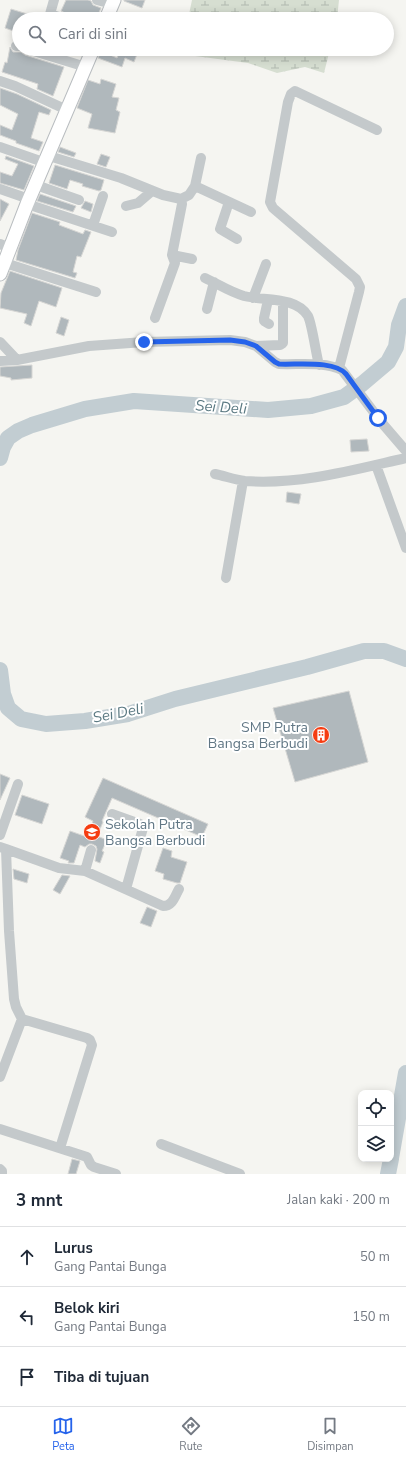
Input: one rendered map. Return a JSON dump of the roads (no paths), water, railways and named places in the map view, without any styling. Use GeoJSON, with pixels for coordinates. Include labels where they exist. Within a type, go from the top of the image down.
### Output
{"type":"FeatureCollection","features":[{"type":"Feature","properties":{"kind":"main road"},"geometry":{"type":"LineString","coordinates":[[109,12],[113,2]]}},
{"type":"Feature","properties":{"kind":"main road"},"geometry":{"type":"LineString","coordinates":[[1,270],[5,246],[36,185],[90,56]]}},
{"type":"Feature","properties":{"kind":"street"},"geometry":{"type":"LineString","coordinates":[[51,12],[54,0]]}},
{"type":"Feature","properties":{"kind":"street"},"geometry":{"type":"LineString","coordinates":[[97,0],[113,2]]}},
{"type":"Feature","properties":{"kind":"street"},"geometry":{"type":"LineString","coordinates":[[50,56],[86,67]]}},
{"type":"Feature","properties":{"kind":"street"},"geometry":{"type":"LineString","coordinates":[[0,82],[15,86],[67,110]]}},
{"type":"Feature","properties":{"kind":"street"},"geometry":{"type":"LineString","coordinates":[[343,371],[359,292],[359,283],[273,208],[270,202],[288,102],[294,91],[378,130]]}},
{"type":"Feature","properties":{"kind":"street"},"geometry":{"type":"LineString","coordinates":[[0,147],[120,178],[163,195],[181,199],[189,195],[195,186],[201,158]]}},
{"type":"Feature","properties":{"kind":"street"},"geometry":{"type":"LineString","coordinates":[[36,185],[79,200]]}},
{"type":"Feature","properties":{"kind":"street"},"geometry":{"type":"LineString","coordinates":[[195,186],[251,212]]}},
{"type":"Feature","properties":{"kind":"street"},"geometry":{"type":"LineString","coordinates":[[0,189],[28,202],[112,232]]}},
{"type":"Feature","properties":{"kind":"street"},"geometry":{"type":"LineString","coordinates":[[126,206],[138,203],[152,191]]}},
{"type":"Feature","properties":{"kind":"street"},"geometry":{"type":"LineString","coordinates":[[94,225],[103,196]]}},
{"type":"Feature","properties":{"kind":"street"},"geometry":{"type":"LineString","coordinates":[[155,318],[175,263],[172,255],[182,204],[181,199]]}},
{"type":"Feature","properties":{"kind":"street"},"geometry":{"type":"LineString","coordinates":[[229,202],[220,229],[237,239]]}},
{"type":"Feature","properties":{"kind":"street"},"geometry":{"type":"LineString","coordinates":[[172,255],[192,259]]}},
{"type":"Feature","properties":{"kind":"street"},"geometry":{"type":"LineString","coordinates":[[253,298],[266,264]]}},
{"type":"Feature","properties":{"kind":"street"},"geometry":{"type":"LineString","coordinates":[[1,270],[96,292]]}},
{"type":"Feature","properties":{"kind":"street"},"geometry":{"type":"LineString","coordinates":[[207,309],[209,280],[231,292],[253,298],[293,304],[300,308],[308,317],[319,364]]}},
{"type":"Feature","properties":{"kind":"street"},"geometry":{"type":"LineString","coordinates":[[268,300],[264,321],[269,324]]}},
{"type":"Feature","properties":{"kind":"street"},"geometry":{"type":"LineString","coordinates":[[256,346],[280,345],[283,343],[284,302]]}},
{"type":"Feature","properties":{"kind":"street"},"geometry":{"type":"LineString","coordinates":[[0,361],[17,360],[89,346],[144,342],[230,340],[245,342],[256,346],[279,364],[319,364],[343,371],[378,418],[406,451]]}},
{"type":"Feature","properties":{"kind":"street"},"geometry":{"type":"LineString","coordinates":[[0,342],[17,360]]}},
{"type":"Feature","properties":{"kind":"street"},"geometry":{"type":"LineString","coordinates":[[215,474],[244,481],[276,482],[326,476],[406,458]]}},
{"type":"Feature","properties":{"kind":"street"},"geometry":{"type":"LineString","coordinates":[[376,464],[406,548]]}},
{"type":"Feature","properties":{"kind":"street"},"geometry":{"type":"LineString","coordinates":[[226,578],[244,481]]}},
{"type":"Feature","properties":{"kind":"street"},"geometry":{"type":"LineString","coordinates":[[0,835],[18,784]]}},
{"type":"Feature","properties":{"kind":"street"},"geometry":{"type":"LineString","coordinates":[[112,814],[140,824],[143,828],[126,889]]}},
{"type":"Feature","properties":{"kind":"street"},"geometry":{"type":"LineString","coordinates":[[60,1148],[92,1045],[87,1038],[22,1019],[16,1007],[5,933],[3,848],[59,868],[85,871],[163,906],[168,906],[172,903],[179,889]]}},
{"type":"Feature","properties":{"kind":"street"},"geometry":{"type":"LineString","coordinates":[[85,871],[91,850]]}},
{"type":"Feature","properties":{"kind":"street"},"geometry":{"type":"LineString","coordinates":[[0,1077],[22,1019]]}},
{"type":"Feature","properties":{"kind":"street"},"geometry":{"type":"LineString","coordinates":[[0,1129],[87,1157],[94,1170],[116,1174]]}},
{"type":"Feature","properties":{"kind":"street"},"geometry":{"type":"LineString","coordinates":[[161,1144],[240,1174]]}},
{"type":"Feature","properties":{"kind":"street"},"geometry":{"type":"LineString","coordinates":[[210,1174],[214,1164]]}},
{"type":"Feature","properties":{"kind":"street"},"geometry":{"type":"LineString","coordinates":[[0,1169],[2,1174]]}},
{"type":"Feature","properties":{"kind":"waterway","name":"Sei Deli"},"geometry":{"type":"LineString","coordinates":[[0,458],[3,447],[8,438],[18,431],[32,425],[85,409],[134,401],[268,410],[311,406],[344,397],[388,362],[396,347],[399,325],[406,306]]}},
{"type":"Feature","properties":{"kind":"waterway","name":"Sei Deli"},"geometry":{"type":"LineString","coordinates":[[0,670],[3,694],[8,708],[21,719],[46,724],[85,721],[128,714],[175,699],[307,667],[364,651],[384,651],[406,659]]}},
{"type":"Feature","properties":{"kind":"waterway","name":"Sei Deli"},"geometry":{"type":"LineString","coordinates":[[394,1141],[406,1073]]}},
{"type":"Feature","properties":{"kind":"waterway","name":"Sei Deli"},"geometry":{"type":"LineString","coordinates":[[388,1174],[390,1162]]}},
{"type":"Feature","properties":{"kind":"place","name":"SMP Putra Bangsa Berbudi"},"geometry":{"type":"Point","coordinates":[321,735]}},
{"type":"Feature","properties":{"kind":"place","name":"Sekolah Putra Bangsa Berbudi"},"geometry":{"type":"Point","coordinates":[92,832]}}]}
